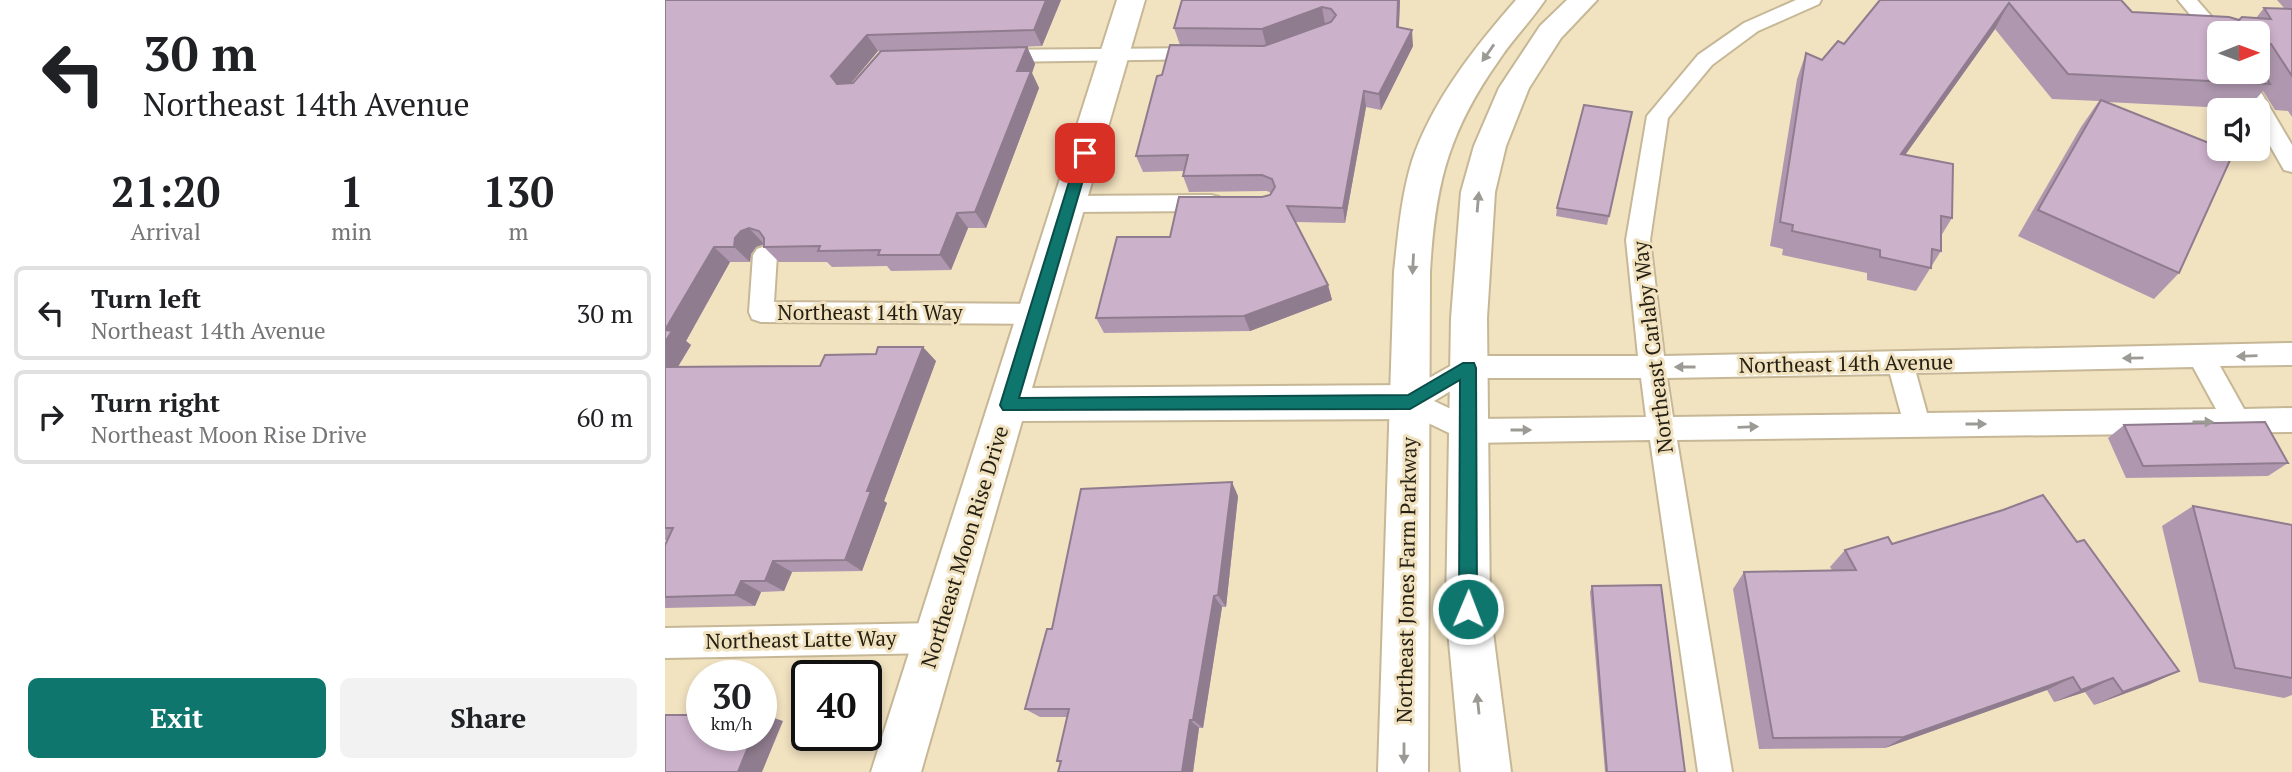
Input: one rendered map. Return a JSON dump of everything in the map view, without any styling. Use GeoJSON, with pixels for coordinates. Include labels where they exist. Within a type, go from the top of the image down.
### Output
{"type":"FeatureCollection","features":[{"type":"Feature","properties":{"kind":"street","name":"Northeast Moon Rise Drive"},"geometry":{"type":"LineString","coordinates":[[896,772],[1131,0]]}},
{"type":"Feature","properties":{"kind":"street","name":"Northeast Jones Farm Parkway"},"geometry":{"type":"LineString","coordinates":[[1403,772],[1415,233],[1420,200],[1434,146],[1468,82],[1489,51],[1531,0]]}},
{"type":"Feature","properties":{"kind":"street"},"geometry":{"type":"LineString","coordinates":[[1486,772],[1468,609],[1468,368],[1478,192],[1490,146],[1514,88],[1550,32],[1583,0]]}},
{"type":"Feature","properties":{"kind":"street"},"geometry":{"type":"LineString","coordinates":[[1009,405],[1410,402]]}},
{"type":"Feature","properties":{"kind":"lane","name":"Northeast Carlaby Way"},"geometry":{"type":"LineString","coordinates":[[1715,772],[1652,367],[1638,240],[1658,116],[1705,60],[1751,27],[1812,0]]}},
{"type":"Feature","properties":{"kind":"lane"},"geometry":{"type":"LineString","coordinates":[[2187,0],[2207,23]]}},
{"type":"Feature","properties":{"kind":"lane"},"geometry":{"type":"LineString","coordinates":[[979,57],[1115,53],[1218,54]]}},
{"type":"Feature","properties":{"kind":"lane"},"geometry":{"type":"LineString","coordinates":[[2246,84],[2292,164]]}},
{"type":"Feature","properties":{"kind":"lane"},"geometry":{"type":"LineString","coordinates":[[1070,204],[1239,203]]}},
{"type":"Feature","properties":{"kind":"lane","name":"Northeast 14th Way"},"geometry":{"type":"LineString","coordinates":[[765,255],[761,312],[1036,314]]}},
{"type":"Feature","properties":{"kind":"lane","name":"Northeast 14th Avenue"},"geometry":{"type":"LineString","coordinates":[[1468,368],[1900,363],[2292,354]]}},
{"type":"Feature","properties":{"kind":"lane"},"geometry":{"type":"LineString","coordinates":[[2201,357],[2237,422]]}},
{"type":"Feature","properties":{"kind":"lane"},"geometry":{"type":"LineString","coordinates":[[1900,363],[1917,424]]}},
{"type":"Feature","properties":{"kind":"lane"},"geometry":{"type":"LineString","coordinates":[[1410,402],[1468,368]]}},
{"type":"Feature","properties":{"kind":"lane"},"geometry":{"type":"LineString","coordinates":[[1410,402],[1470,431],[2292,420]]}},
{"type":"Feature","properties":{"kind":"lane","name":"Northeast Latte Way"},"geometry":{"type":"LineString","coordinates":[[665,643],[937,638]]}},
{"type":"Feature","properties":{"kind":"building"},"geometry":{"type":"Polygon","coordinates":[[[665,0],[1046,0],[1034,30],[867,35],[831,76],[837,84],[853,83],[881,51],[1027,47],[1017,71],[1031,71],[975,212],[957,213],[940,255],[878,255],[880,250],[818,251],[820,246],[764,247],[764,238],[759,231],[749,228],[741,231],[735,238],[734,247],[714,247],[665,330],[665,0]]]}},
{"type":"Feature","properties":{"kind":"building"},"geometry":{"type":"Polygon","coordinates":[[[1182,0],[1398,0],[1397,27],[1412,30],[1379,94],[1364,91],[1343,208],[1287,206],[1328,285],[1244,316],[1096,318],[1117,237],[1170,237],[1179,197],[1262,197],[1270,195],[1275,187],[1272,179],[1262,175],[1183,176],[1188,155],[1136,156],[1157,76],[1162,75],[1170,45],[1264,46],[1331,22],[1336,15],[1331,9],[1322,7],[1262,29],[1174,28],[1182,0]]]}},
{"type":"Feature","properties":{"kind":"building"},"geometry":{"type":"Polygon","coordinates":[[[1880,0],[2121,0],[2132,12],[2229,17],[2239,20],[2242,17],[2271,19],[2264,8],[2292,9],[2292,76],[2270,44],[2270,21],[2207,21],[2207,81],[2068,74],[2009,3],[1901,154],[1953,164],[1952,218],[1941,216],[1941,251],[1932,249],[1931,268],[1880,257],[1880,250],[1792,231],[1793,225],[1780,222],[1806,53],[1822,60],[1838,41],[1844,44],[1880,0]]]}},
{"type":"Feature","properties":{"kind":"building"},"geometry":{"type":"Polygon","coordinates":[[[2101,100],[2207,142],[2207,161],[2230,161],[2179,273],[2038,210],[2101,100]]]}},
{"type":"Feature","properties":{"kind":"building"},"geometry":{"type":"Polygon","coordinates":[[[1584,105],[1632,112],[1609,216],[1557,208],[1584,105]]]}},
{"type":"Feature","properties":{"kind":"building"},"geometry":{"type":"Polygon","coordinates":[[[665,330],[672,331],[665,342],[665,330]]]}},
{"type":"Feature","properties":{"kind":"building"},"geometry":{"type":"Polygon","coordinates":[[[878,347],[923,347],[867,491],[871,491],[845,560],[773,561],[765,581],[741,581],[735,595],[665,597],[665,545],[673,528],[665,528],[665,367],[820,366],[825,355],[876,354],[878,347]]]}},
{"type":"Feature","properties":{"kind":"building"},"geometry":{"type":"Polygon","coordinates":[[[2265,422],[2288,463],[2143,466],[2124,425],[2265,422]]]}},
{"type":"Feature","properties":{"kind":"building"},"geometry":{"type":"Polygon","coordinates":[[[1232,482],[1218,595],[1214,596],[1182,772],[1058,772],[1061,761],[1057,761],[1069,709],[1025,709],[1047,629],[1052,629],[1081,489],[1232,482]]]}},
{"type":"Feature","properties":{"kind":"building"},"geometry":{"type":"Polygon","coordinates":[[[2043,495],[2077,542],[2084,540],[2179,671],[2123,692],[2113,678],[2081,690],[2073,677],[1904,737],[1773,738],[1744,572],[1856,570],[1845,550],[1888,537],[1892,544],[2043,495]]]}},
{"type":"Feature","properties":{"kind":"building"},"geometry":{"type":"Polygon","coordinates":[[[2193,506],[2292,525],[2292,678],[2235,668],[2193,506]]]}},
{"type":"Feature","properties":{"kind":"building"},"geometry":{"type":"Polygon","coordinates":[[[1661,585],[1685,772],[1607,772],[1592,586],[1661,585]]]}},
{"type":"Feature","properties":{"kind":"building"},"geometry":{"type":"Polygon","coordinates":[[[665,715],[686,715],[686,751],[747,751],[738,772],[665,772],[665,715]]]}},
{"type":"Feature","properties":{"kind":"route"},"geometry":{"type":"LineString","coordinates":[[1085,153],[1009,405],[1410,402],[1468,368],[1468,609]]}}]}
